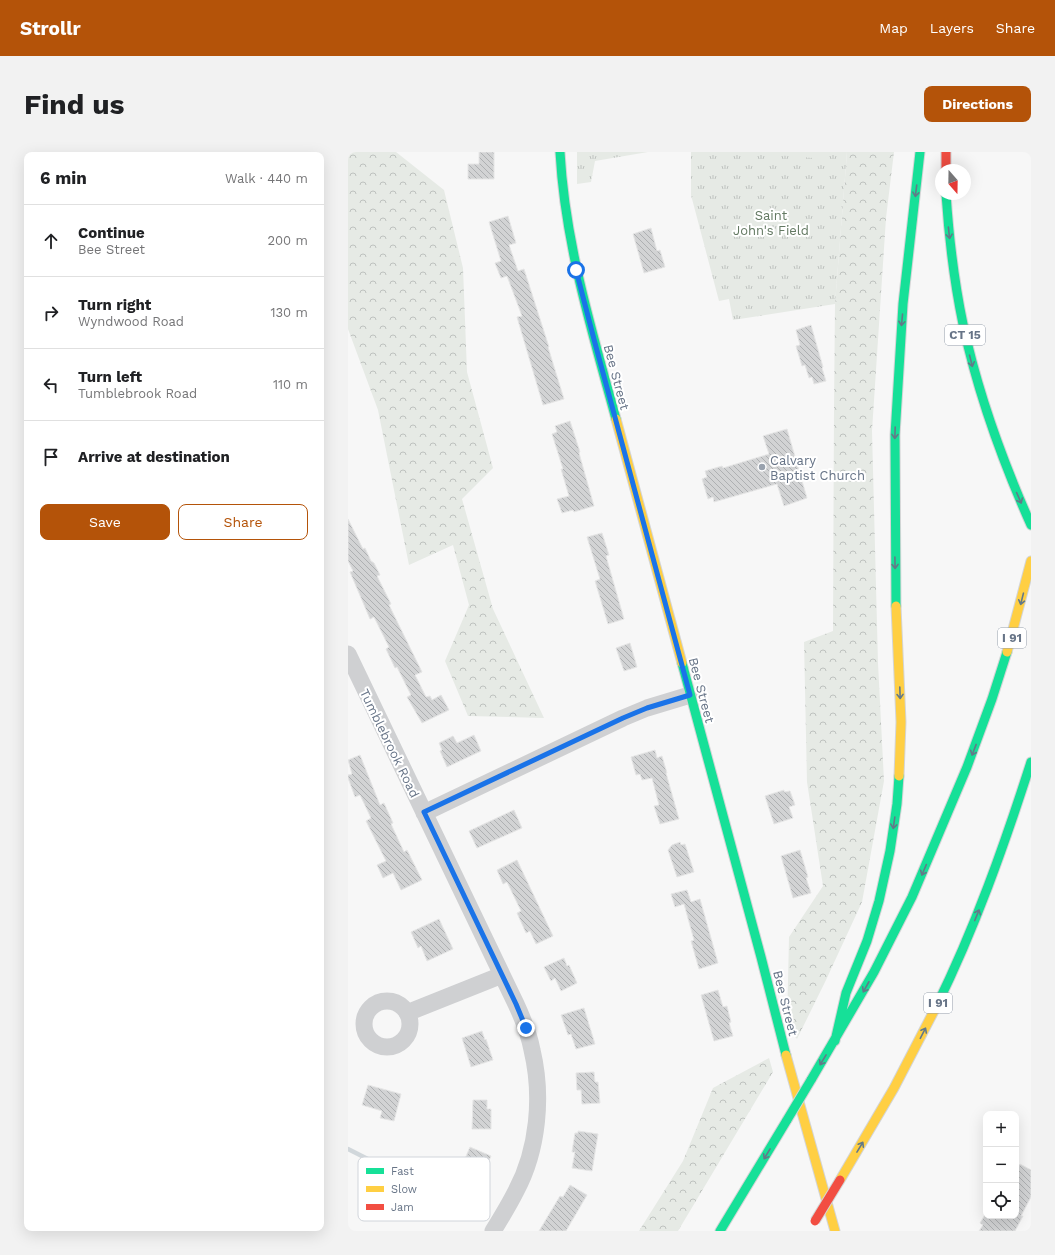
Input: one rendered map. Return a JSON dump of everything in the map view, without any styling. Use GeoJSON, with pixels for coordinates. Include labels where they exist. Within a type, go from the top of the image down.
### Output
{"type":"FeatureCollection","features":[{"type":"Feature","properties":{"kind":"main road","name":"Bee Street"},"geometry":{"type":"LineString","coordinates":[[560,152],[566,216],[581,289],[761,957],[796,1094],[835,1231]]}},
{"type":"Feature","properties":{"kind":"main road"},"geometry":{"type":"LineString","coordinates":[[835,1041],[846,994],[869,935],[879,901],[890,851],[898,791],[901,722],[895,578],[895,435],[903,304],[920,152]]}},
{"type":"Feature","properties":{"kind":"main road"},"geometry":{"type":"LineString","coordinates":[[946,152],[946,164]]}},
{"type":"Feature","properties":{"kind":"main road","name":"CT 15"},"geometry":{"type":"LineString","coordinates":[[947,200],[953,266],[966,342],[983,405],[1007,471],[1031,525]]}},
{"type":"Feature","properties":{"kind":"main road","name":"I 91"},"geometry":{"type":"LineString","coordinates":[[720,1231],[835,1041],[872,977],[905,913],[956,797],[976,744],[998,682],[1031,561]]}},
{"type":"Feature","properties":{"kind":"main road","name":"I 91"},"geometry":{"type":"LineString","coordinates":[[809,1231],[896,1084],[944,991],[972,927],[1013,816],[1031,762]]}},
{"type":"Feature","properties":{"kind":"main road"},"geometry":{"type":"LineString","coordinates":[[1013,816],[1031,792]]}},
{"type":"Feature","properties":{"kind":"street","name":"Tumblebrook Road"},"geometry":{"type":"LineString","coordinates":[[348,654],[516,1004],[526,1028],[532,1051],[538,1096],[536,1126],[525,1170],[517,1191],[493,1231]]}},
{"type":"Feature","properties":{"kind":"street"},"geometry":{"type":"LineString","coordinates":[[424,812],[623,718],[647,708],[690,695]]}},
{"type":"Feature","properties":{"kind":"street"},"geometry":{"type":"LineString","coordinates":[[407,1013],[502,975]]}},
{"type":"Feature","properties":{"kind":"green space"},"geometry":{"type":"Polygon","coordinates":[[[348,152],[396,152],[444,190],[463,268],[467,372],[493,468],[462,499],[493,609],[544,718],[468,716],[445,661],[469,605],[453,545],[409,565],[378,410],[348,329],[348,152]]]}},
{"type":"Feature","properties":{"kind":"green space"},"geometry":{"type":"Polygon","coordinates":[[[577,152],[648,152],[595,161],[591,182],[577,184],[577,152]]]}},
{"type":"Feature","properties":{"kind":"green space","name":"Saint John's Field"},"geometry":{"type":"Polygon","coordinates":[[[691,152],[847,152],[835,304],[733,320],[729,299],[719,301],[691,195],[691,152]]]}},
{"type":"Feature","properties":{"kind":"green space"},"geometry":{"type":"Polygon","coordinates":[[[764,152],[826,152],[825,159],[764,154],[764,152]]]}},
{"type":"Feature","properties":{"kind":"green space"},"geometry":{"type":"Polygon","coordinates":[[[847,152],[894,152],[886,218],[872,431],[878,663],[884,781],[862,902],[797,1039],[787,1026],[789,937],[823,886],[807,782],[804,642],[833,631],[835,304],[847,152]]]}},
{"type":"Feature","properties":{"kind":"green space"},"geometry":{"type":"Polygon","coordinates":[[[769,1058],[773,1072],[678,1231],[639,1231],[683,1161],[713,1088],[769,1058]]]}},
{"type":"Feature","properties":{"kind":"building"},"geometry":{"type":"Polygon","coordinates":[[[479,152],[494,152],[494,179],[468,179],[468,164],[479,164],[479,152]]]}},
{"type":"Feature","properties":{"kind":"building"},"geometry":{"type":"Polygon","coordinates":[[[508,216],[516,243],[509,245],[518,271],[524,269],[564,399],[543,405],[517,317],[522,316],[507,276],[501,278],[495,263],[501,261],[489,222],[508,216]]]}},
{"type":"Feature","properties":{"kind":"building"},"geometry":{"type":"Polygon","coordinates":[[[651,228],[657,251],[660,250],[665,267],[644,273],[633,234],[651,228]]]}},
{"type":"Feature","properties":{"kind":"building"},"geometry":{"type":"Polygon","coordinates":[[[811,325],[826,381],[814,384],[812,377],[809,378],[805,365],[802,366],[796,346],[800,345],[796,330],[811,325]]]}},
{"type":"Feature","properties":{"kind":"building"},"geometry":{"type":"Polygon","coordinates":[[[570,421],[580,452],[579,453],[594,506],[574,512],[573,510],[562,513],[557,499],[569,496],[561,469],[563,469],[552,434],[557,432],[555,426],[570,421]]]}},
{"type":"Feature","properties":{"kind":"building","name":"Calvary Baptist Church"},"geometry":{"type":"Polygon","coordinates":[[[787,429],[807,498],[784,506],[777,484],[714,502],[713,497],[708,499],[702,479],[707,477],[705,471],[722,466],[723,468],[769,454],[763,436],[787,429]]]}},
{"type":"Feature","properties":{"kind":"building"},"geometry":{"type":"Polygon","coordinates":[[[348,519],[363,549],[365,548],[380,575],[377,576],[391,604],[389,605],[422,672],[415,675],[426,697],[430,696],[432,700],[441,695],[449,710],[422,723],[407,697],[411,695],[386,649],[389,647],[374,617],[370,619],[350,572],[353,571],[348,561],[348,519]]]}},
{"type":"Feature","properties":{"kind":"building"},"geometry":{"type":"Polygon","coordinates":[[[602,533],[609,555],[606,556],[624,619],[608,624],[595,581],[600,579],[587,537],[602,533]]]}},
{"type":"Feature","properties":{"kind":"building"},"geometry":{"type":"Polygon","coordinates":[[[630,643],[637,667],[624,671],[616,648],[630,643]]]}},
{"type":"Feature","properties":{"kind":"building"},"geometry":{"type":"Polygon","coordinates":[[[474,735],[481,751],[447,767],[440,751],[442,750],[439,743],[453,736],[457,743],[474,735]]]}},
{"type":"Feature","properties":{"kind":"building"},"geometry":{"type":"Polygon","coordinates":[[[655,750],[657,758],[662,756],[679,819],[660,824],[654,806],[659,805],[652,778],[642,780],[640,774],[636,775],[631,757],[655,750]]]}},
{"type":"Feature","properties":{"kind":"building"},"geometry":{"type":"Polygon","coordinates":[[[360,755],[380,805],[384,803],[393,823],[391,824],[404,852],[407,850],[422,880],[401,890],[393,873],[383,878],[377,865],[386,861],[366,821],[371,818],[360,795],[355,797],[348,778],[348,775],[352,774],[348,760],[360,755]]]}},
{"type":"Feature","properties":{"kind":"building"},"geometry":{"type":"Polygon","coordinates":[[[784,790],[784,792],[790,791],[795,805],[789,807],[793,818],[774,824],[765,796],[784,790]]]}},
{"type":"Feature","properties":{"kind":"building"},"geometry":{"type":"Polygon","coordinates":[[[514,810],[522,828],[477,848],[469,831],[514,810]]]}},
{"type":"Feature","properties":{"kind":"building"},"geometry":{"type":"Polygon","coordinates":[[[680,842],[681,845],[685,844],[694,872],[677,877],[668,850],[672,845],[680,842]]]}},
{"type":"Feature","properties":{"kind":"building"},"geometry":{"type":"Polygon","coordinates":[[[800,850],[811,893],[793,898],[781,856],[800,850]]]}},
{"type":"Feature","properties":{"kind":"building"},"geometry":{"type":"Polygon","coordinates":[[[517,860],[553,936],[536,944],[530,931],[526,933],[517,913],[521,911],[507,882],[503,884],[497,870],[517,860]]]}},
{"type":"Feature","properties":{"kind":"building"},"geometry":{"type":"Polygon","coordinates":[[[687,890],[691,902],[700,899],[718,963],[699,969],[691,941],[694,940],[684,904],[675,907],[671,894],[687,890]]]}},
{"type":"Feature","properties":{"kind":"building"},"geometry":{"type":"Polygon","coordinates":[[[439,919],[453,949],[427,961],[421,946],[418,948],[411,932],[439,919]]]}},
{"type":"Feature","properties":{"kind":"building"},"geometry":{"type":"Polygon","coordinates":[[[564,958],[567,966],[569,965],[577,983],[561,991],[555,978],[551,981],[544,967],[564,958]]]}},
{"type":"Feature","properties":{"kind":"building"},"geometry":{"type":"Polygon","coordinates":[[[718,990],[723,1007],[727,1006],[731,1022],[729,1023],[733,1036],[714,1041],[701,995],[718,990]]]}},
{"type":"Feature","properties":{"kind":"building"},"geometry":{"type":"Polygon","coordinates":[[[584,1008],[595,1044],[576,1049],[571,1034],[568,1035],[561,1015],[584,1008]]]}},
{"type":"Feature","properties":{"kind":"building"},"geometry":{"type":"Polygon","coordinates":[[[482,1031],[493,1060],[471,1067],[462,1038],[482,1031]]]}},
{"type":"Feature","properties":{"kind":"building"},"geometry":{"type":"Polygon","coordinates":[[[594,1072],[595,1082],[598,1082],[600,1103],[582,1104],[581,1090],[577,1090],[576,1073],[594,1072]]]}},
{"type":"Feature","properties":{"kind":"building"},"geometry":{"type":"Polygon","coordinates":[[[368,1085],[401,1094],[394,1121],[380,1118],[382,1111],[362,1105],[368,1085]]]}},
{"type":"Feature","properties":{"kind":"building"},"geometry":{"type":"Polygon","coordinates":[[[473,1100],[487,1100],[487,1109],[491,1109],[491,1129],[472,1129],[473,1100]]]}},
{"type":"Feature","properties":{"kind":"building"},"geometry":{"type":"Polygon","coordinates":[[[578,1131],[598,1134],[592,1171],[572,1168],[575,1152],[572,1152],[575,1133],[578,1133],[578,1131]]]}},
{"type":"Feature","properties":{"kind":"building"},"geometry":{"type":"Polygon","coordinates":[[[470,1147],[491,1156],[490,1158],[490,1157],[466,1157],[470,1147]]]}},
{"type":"Feature","properties":{"kind":"building"},"geometry":{"type":"Polygon","coordinates":[[[1020,1164],[1031,1170],[1031,1197],[1015,1231],[979,1231],[983,1225],[980,1223],[983,1218],[1019,1219],[1020,1164]]]}},
{"type":"Feature","properties":{"kind":"building"},"geometry":{"type":"Polygon","coordinates":[[[570,1185],[587,1195],[566,1231],[539,1231],[560,1196],[563,1197],[570,1185]]]}},
{"type":"Feature","properties":{"kind":"waterway"},"geometry":{"type":"LineString","coordinates":[[348,1149],[364,1157]]}},
{"type":"Feature","properties":{"kind":"traffic: fast"},"geometry":{"type":"LineString","coordinates":[[560,152],[567,220],[574,254],[589,320],[616,419]]}},
{"type":"Feature","properties":{"kind":"traffic: fast"},"geometry":{"type":"LineString","coordinates":[[896,606],[895,435],[903,304],[920,152]]}},
{"type":"Feature","properties":{"kind":"traffic: fast"},"geometry":{"type":"LineString","coordinates":[[946,200],[954,276],[969,350],[983,401],[1010,476],[1031,525]]}},
{"type":"Feature","properties":{"kind":"traffic: fast"},"geometry":{"type":"LineString","coordinates":[[811,1080],[874,972],[912,897],[967,767],[992,699],[1007,652]]}},
{"type":"Feature","properties":{"kind":"traffic: fast"},"geometry":{"type":"LineString","coordinates":[[682,663],[786,1055]]}},
{"type":"Feature","properties":{"kind":"traffic: fast"},"geometry":{"type":"LineString","coordinates":[[936,1007],[964,947],[976,917],[1010,825],[1031,762]]}},
{"type":"Feature","properties":{"kind":"traffic: fast"},"geometry":{"type":"LineString","coordinates":[[835,1041],[846,993],[867,941],[879,901],[890,851],[897,804],[899,776]]}},
{"type":"Feature","properties":{"kind":"traffic: fast"},"geometry":{"type":"LineString","coordinates":[[787,1120],[811,1080]]}},
{"type":"Feature","properties":{"kind":"traffic: fast"},"geometry":{"type":"LineString","coordinates":[[720,1231],[787,1120]]}},
{"type":"Feature","properties":{"kind":"traffic: slow"},"geometry":{"type":"LineString","coordinates":[[616,419],[682,663]]}},
{"type":"Feature","properties":{"kind":"traffic: slow"},"geometry":{"type":"LineString","coordinates":[[1007,652],[1031,561]]}},
{"type":"Feature","properties":{"kind":"traffic: slow"},"geometry":{"type":"LineString","coordinates":[[896,606],[901,722],[899,776]]}},
{"type":"Feature","properties":{"kind":"traffic: slow"},"geometry":{"type":"LineString","coordinates":[[840,1180],[894,1088],[936,1007]]}},
{"type":"Feature","properties":{"kind":"traffic: slow"},"geometry":{"type":"LineString","coordinates":[[786,1055],[835,1231]]}},
{"type":"Feature","properties":{"kind":"traffic: jam"},"geometry":{"type":"LineString","coordinates":[[946,152],[946,164]]}},
{"type":"Feature","properties":{"kind":"traffic: jam"},"geometry":{"type":"LineString","coordinates":[[815,1221],[840,1180]]}},
{"type":"Feature","properties":{"kind":"place","name":"Calvary Baptist Church"},"geometry":{"type":"Point","coordinates":[762,467]}},
{"type":"Feature","properties":{"kind":"route"},"geometry":{"type":"LineString","coordinates":[[526,1028],[516,1004],[424,812],[623,718],[647,708],[690,695],[576,270]]}}]}
